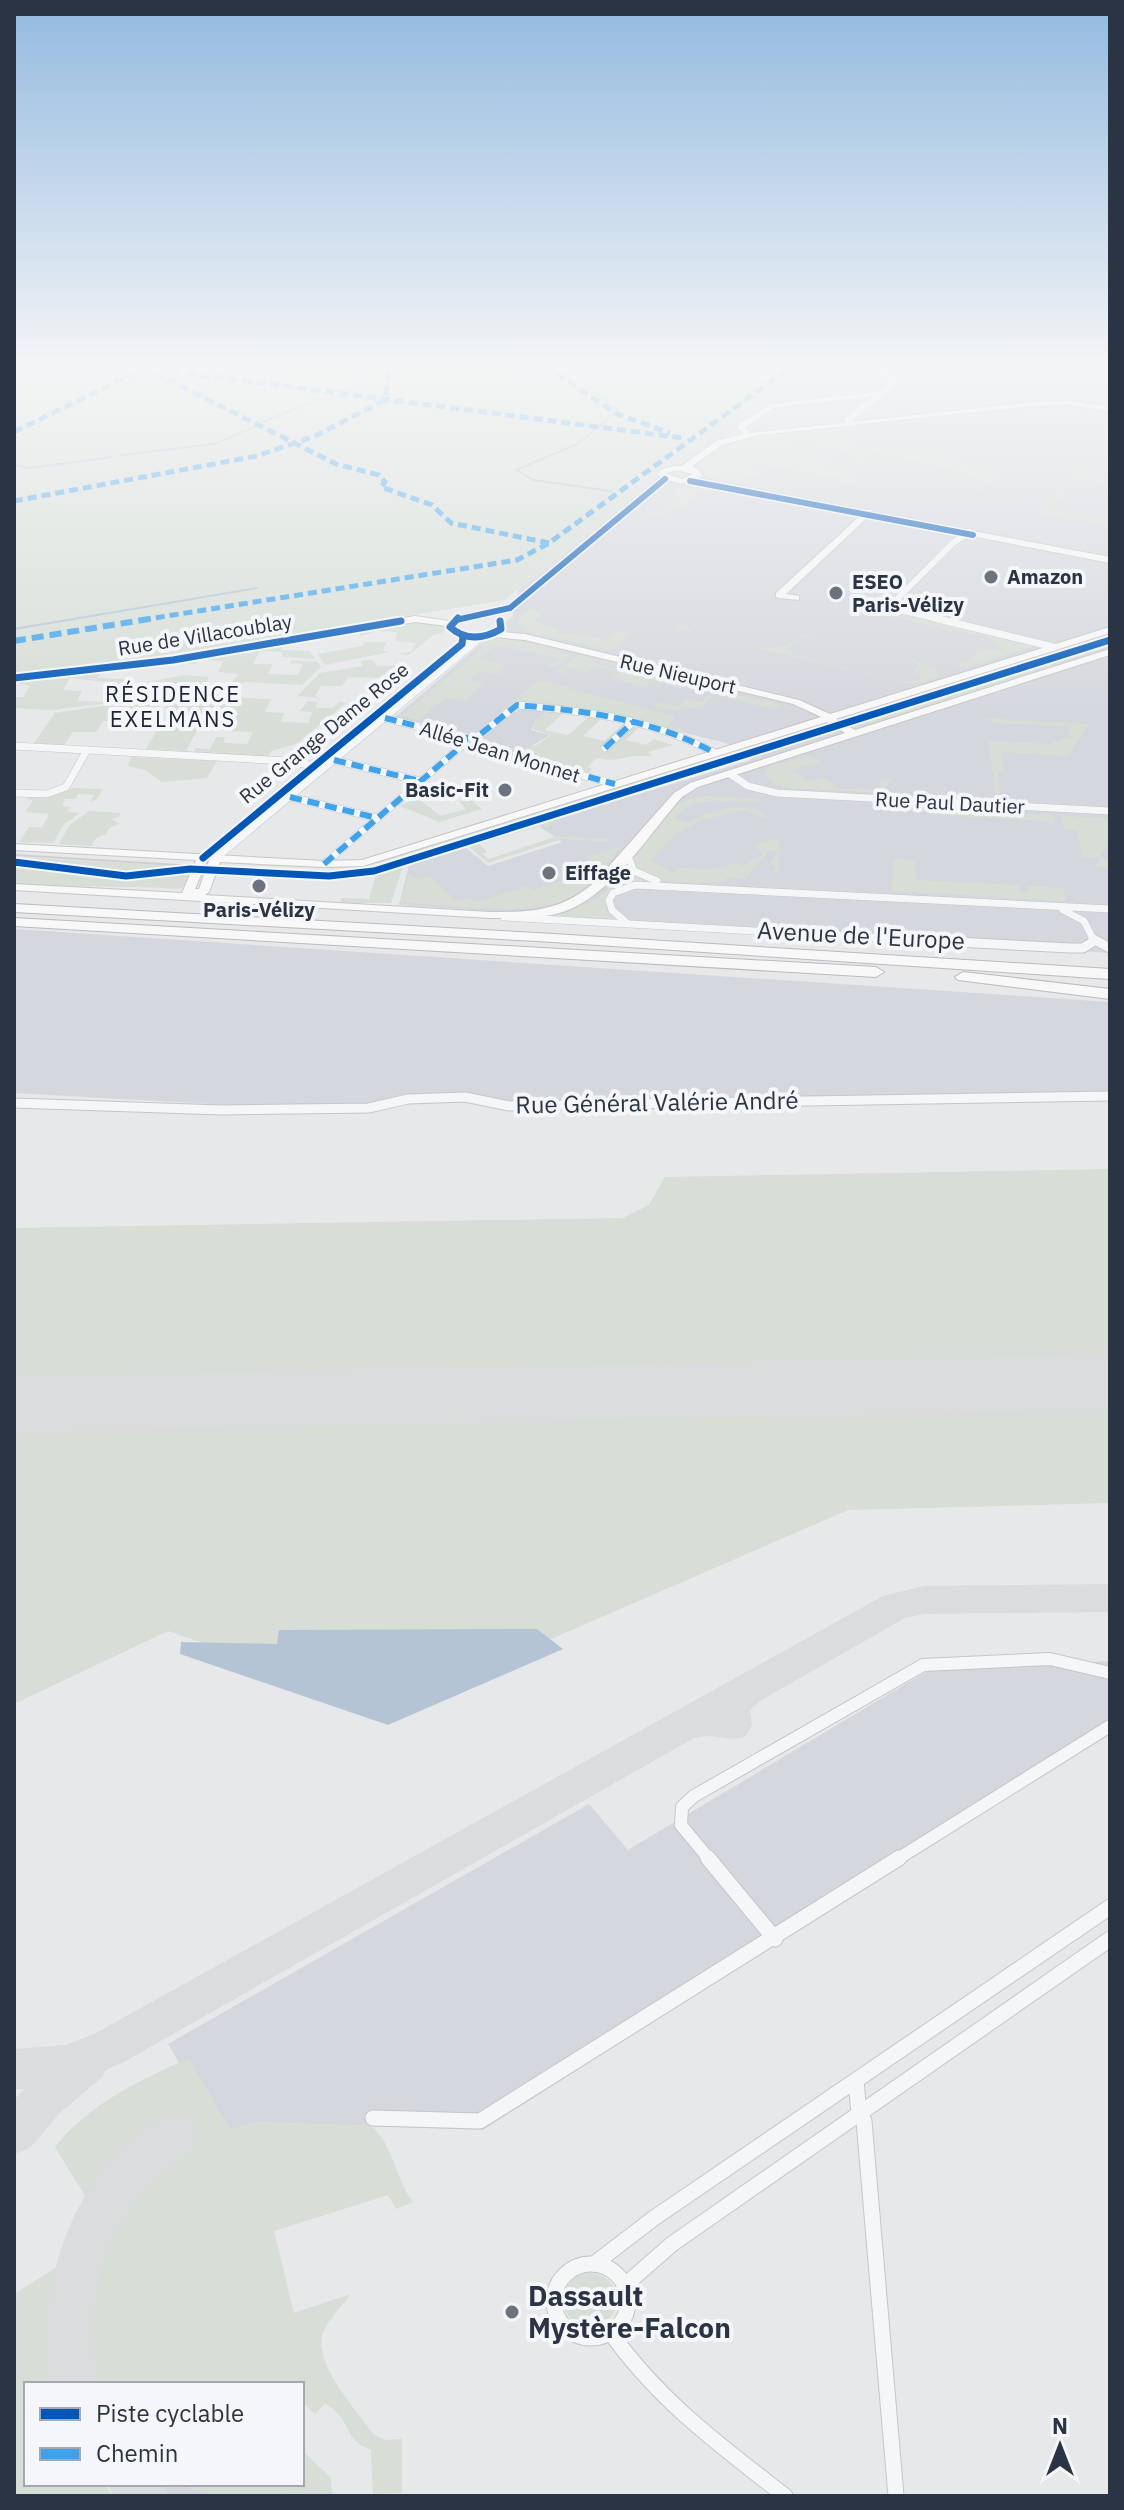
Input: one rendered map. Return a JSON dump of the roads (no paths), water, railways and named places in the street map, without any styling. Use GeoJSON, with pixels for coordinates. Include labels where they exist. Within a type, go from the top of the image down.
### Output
{"type":"FeatureCollection","features":[{"type":"Feature","properties":{"kind":"highway"},"geometry":{"type":"LineString","coordinates":[[14,908],[1110,974]]}},
{"type":"Feature","properties":{"kind":"highway"},"geometry":{"type":"LineString","coordinates":[[14,922],[1110,986]]}},
{"type":"Feature","properties":{"kind":"highway"},"geometry":{"type":"LineString","coordinates":[[666,945],[1110,964]]}},
{"type":"Feature","properties":{"kind":"highway"},"geometry":{"type":"LineString","coordinates":[[963,977],[1110,994]]}},
{"type":"Feature","properties":{"kind":"street"},"geometry":{"type":"LineString","coordinates":[[463,636],[452,630],[451,624],[464,616],[485,615],[510,608],[660,483]]}},
{"type":"Feature","properties":{"kind":"street","name":"Rue Grange Dame Rose"},"geometry":{"type":"LineString","coordinates":[[203,858],[462,644],[463,636],[492,634],[678,483]]}},
{"type":"Feature","properties":{"kind":"street"},"geometry":{"type":"LineString","coordinates":[[739,483],[1110,560]]}},
{"type":"Feature","properties":{"kind":"street"},"geometry":{"type":"LineString","coordinates":[[796,598],[779,595],[869,512]]}},
{"type":"Feature","properties":{"kind":"street"},"geometry":{"type":"LineString","coordinates":[[969,532],[953,543],[892,605],[900,612],[1054,647]]}},
{"type":"Feature","properties":{"kind":"street","name":"Rue Nieuport"},"geometry":{"type":"LineString","coordinates":[[485,615],[525,637]]}},
{"type":"Feature","properties":{"kind":"street","name":"Rue de Villacoublay"},"geometry":{"type":"LineString","coordinates":[[14,678],[167,661],[415,619],[451,624]]}},
{"type":"Feature","properties":{"kind":"street"},"geometry":{"type":"LineString","coordinates":[[14,847],[345,865],[391,855],[1110,630]]}},
{"type":"Feature","properties":{"kind":"street","name":"Rue Nieuport"},"geometry":{"type":"LineString","coordinates":[[492,634],[525,637],[796,702],[829,717],[833,723],[855,734]]}},
{"type":"Feature","properties":{"kind":"street","name":"Rue Grange Dame Rose"},"geometry":{"type":"LineString","coordinates":[[216,858],[481,637]]}},
{"type":"Feature","properties":{"kind":"street"},"geometry":{"type":"LineString","coordinates":[[490,915],[527,915],[568,906],[592,892],[683,791],[1110,652]]}},
{"type":"Feature","properties":{"kind":"street"},"geometry":{"type":"LineString","coordinates":[[324,864],[464,741],[477,737],[517,705],[587,711],[681,734],[730,774]]}},
{"type":"Feature","properties":{"kind":"street","name":"Allée Jean Monnet"},"geometry":{"type":"LineString","coordinates":[[385,718],[544,768],[615,784]]}},
{"type":"Feature","properties":{"kind":"street"},"geometry":{"type":"LineString","coordinates":[[605,748],[633,722]]}},
{"type":"Feature","properties":{"kind":"street"},"geometry":{"type":"LineString","coordinates":[[14,746],[287,761],[325,768]]}},
{"type":"Feature","properties":{"kind":"street"},"geometry":{"type":"LineString","coordinates":[[14,793],[42,795],[61,790],[66,787],[87,750]]}},
{"type":"Feature","properties":{"kind":"street"},"geometry":{"type":"LineString","coordinates":[[334,760],[420,781]]}},
{"type":"Feature","properties":{"kind":"street","name":"Rue Paul Dautier"},"geometry":{"type":"LineString","coordinates":[[743,770],[757,785],[790,794]]}},
{"type":"Feature","properties":{"kind":"street","name":"Rue Paul Dautier"},"geometry":{"type":"LineString","coordinates":[[730,774],[756,789],[790,794],[1091,810],[1110,808]]}},
{"type":"Feature","properties":{"kind":"street"},"geometry":{"type":"LineString","coordinates":[[290,797],[377,818]]}},
{"type":"Feature","properties":{"kind":"street","name":"Avenue de l'Europe"},"geometry":{"type":"LineString","coordinates":[[627,854],[634,871],[659,882],[679,885]]}},
{"type":"Feature","properties":{"kind":"street"},"geometry":{"type":"LineString","coordinates":[[187,894],[203,858]]}},
{"type":"Feature","properties":{"kind":"street"},"geometry":{"type":"LineString","coordinates":[[187,894],[203,892],[216,858]]}},
{"type":"Feature","properties":{"kind":"street","name":"Avenue de l'Europe"},"geometry":{"type":"LineString","coordinates":[[627,923],[612,910],[609,900],[613,893],[635,885],[1109,909]]}},
{"type":"Feature","properties":{"kind":"street","name":"Avenue de l'Europe"},"geometry":{"type":"LineString","coordinates":[[14,887],[187,894],[551,921],[1070,948],[1083,948],[1094,941]]}},
{"type":"Feature","properties":{"kind":"street"},"geometry":{"type":"LineString","coordinates":[[1050,906],[1070,912],[1091,925]]}},
{"type":"Feature","properties":{"kind":"street"},"geometry":{"type":"LineString","coordinates":[[1109,909],[1094,918],[1091,925],[1094,941],[1110,948]]}},
{"type":"Feature","properties":{"kind":"street","name":"Rue Général Valérie André"},"geometry":{"type":"LineString","coordinates":[[14,1103],[222,1110],[369,1108],[408,1099],[451,1097],[474,1098],[509,1106],[1110,1096]]}},
{"type":"Feature","properties":{"kind":"street"},"geometry":{"type":"LineString","coordinates":[[775,1939],[681,1825],[682,1807],[694,1796],[923,1665],[1050,1659],[1110,1673]]}},
{"type":"Feature","properties":{"kind":"street"},"geometry":{"type":"LineString","coordinates":[[373,2118],[480,2121],[775,1939],[1110,1726]]}},
{"type":"Feature","properties":{"kind":"street"},"geometry":{"type":"LineString","coordinates":[[594,2264],[612,2271],[624,2286],[627,2307],[624,2317],[611,2333],[600,2338],[574,2335],[564,2327],[554,2303],[555,2290],[570,2270],[594,2264],[654,2218],[1110,1907]]}},
{"type":"Feature","properties":{"kind":"street"},"geometry":{"type":"LineString","coordinates":[[624,2286],[672,2244],[1110,1939]]}},
{"type":"Feature","properties":{"kind":"street"},"geometry":{"type":"LineString","coordinates":[[856,2081],[859,2113],[864,2121],[896,2496]]}},
{"type":"Feature","properties":{"kind":"street"},"geometry":{"type":"LineString","coordinates":[[611,2333],[642,2378],[684,2416],[785,2496]]}},
{"type":"Feature","properties":{"kind":"water"},"geometry":{"type":"Polygon","coordinates":[[[537,1629],[563,1649],[388,1725],[180,1654],[181,1642],[277,1644],[279,1630],[537,1629]]]}},
{"type":"Feature","properties":{"kind":"waterway"},"geometry":{"type":"LineString","coordinates":[[555,483],[611,491]]}},
{"type":"Feature","properties":{"kind":"waterway"},"geometry":{"type":"LineString","coordinates":[[14,629],[257,588]]}},
{"type":"Feature","properties":{"kind":"tram line"},"geometry":{"type":"LineString","coordinates":[[14,855],[308,873],[378,868],[1110,638]]}},
{"type":"Feature","properties":{"kind":"place","name":"Amazon"},"geometry":{"type":"Point","coordinates":[991,577]}},
{"type":"Feature","properties":{"kind":"place","name":"ESEO Paris-Vélizy"},"geometry":{"type":"Point","coordinates":[836,593]}},
{"type":"Feature","properties":{"kind":"place","name":"Basic-Fit"},"geometry":{"type":"Point","coordinates":[505,790]}},
{"type":"Feature","properties":{"kind":"place","name":"Eiffage"},"geometry":{"type":"Point","coordinates":[549,873]}},
{"type":"Feature","properties":{"kind":"place","name":"Paris-Vélizy"},"geometry":{"type":"Point","coordinates":[259,886]}},
{"type":"Feature","properties":{"kind":"place","name":"Dassault Mystère-Falcon"},"geometry":{"type":"Point","coordinates":[512,2312]}},
{"type":"Feature","properties":{"kind":"district","name":"RÉSIDENCE EXELMANS"},"geometry":{"type":"Point","coordinates":[173,706]}}]}
